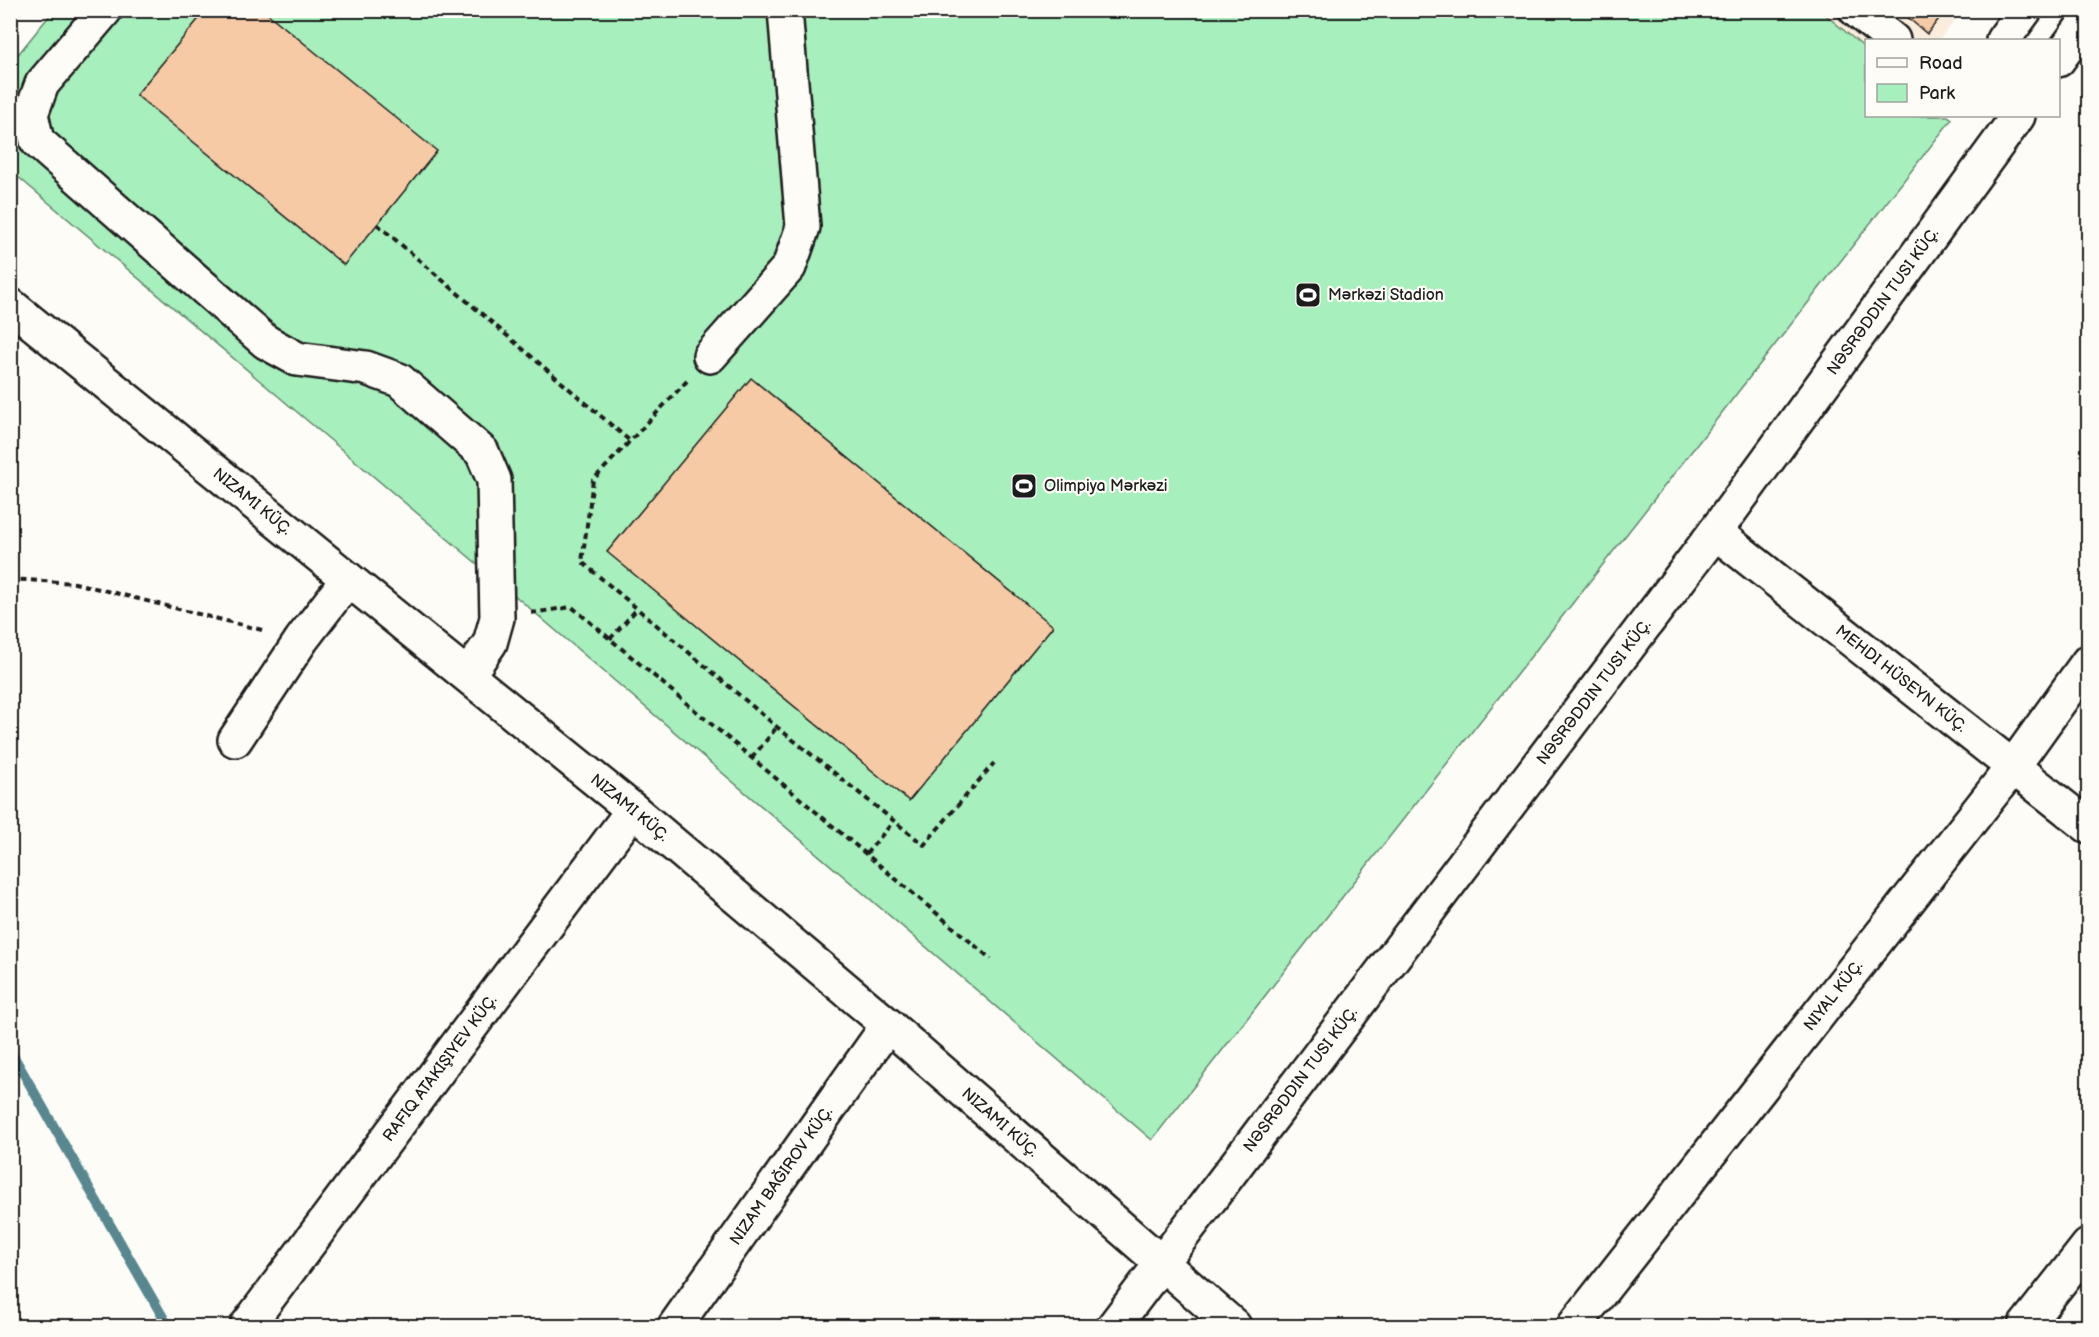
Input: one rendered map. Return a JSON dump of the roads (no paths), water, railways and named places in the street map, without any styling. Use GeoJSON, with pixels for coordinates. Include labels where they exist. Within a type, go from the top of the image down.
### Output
{"type":"FeatureCollection","features":[{"type":"Feature","properties":{"kind":"main road"},"geometry":{"type":"LineString","coordinates":[[105,10],[42,84],[31,114],[37,141],[266,342],[297,359],[366,368],[399,380],[482,452],[494,480],[497,618],[490,644],[468,675]]}},
{"type":"Feature","properties":{"kind":"main road"},"geometry":{"type":"LineString","coordinates":[[710,356],[789,267],[803,227],[785,10]]}},
{"type":"Feature","properties":{"kind":"main road"},"geometry":{"type":"LineString","coordinates":[[1856,10],[1892,39]]}},
{"type":"Feature","properties":{"kind":"main road"},"geometry":{"type":"LineString","coordinates":[[2003,39],[2025,10]]}},
{"type":"Feature","properties":{"kind":"main road"},"geometry":{"type":"LineString","coordinates":[[2060,57],[2088,20]]}},
{"type":"Feature","properties":{"kind":"main road","name":"NƏSRƏDDIN TUSI KÜÇ."},"geometry":{"type":"LineString","coordinates":[[1114,1326],[1716,532],[2003,121]]}},
{"type":"Feature","properties":{"kind":"main road","name":"NIZAMI KÜÇ."},"geometry":{"type":"LineString","coordinates":[[10,305],[633,810],[888,1025],[1234,1326]]}},
{"type":"Feature","properties":{"kind":"main road","name":"MEHDI HÜSEYN KÜÇ."},"geometry":{"type":"LineString","coordinates":[[1716,532],[2012,768],[2088,825]]}},
{"type":"Feature","properties":{"kind":"main road"},"geometry":{"type":"LineString","coordinates":[[235,740],[302,639],[348,579]]}},
{"type":"Feature","properties":{"kind":"main road","name":"NIYAL KÜÇ."},"geometry":{"type":"LineString","coordinates":[[1574,1326],[2012,768],[2088,662]]}},
{"type":"Feature","properties":{"kind":"main road","name":"RAFIQ ATAKIŞIYEV KÜÇ."},"geometry":{"type":"LineString","coordinates":[[247,1326],[633,810]]}},
{"type":"Feature","properties":{"kind":"main road"},"geometry":{"type":"LineString","coordinates":[[675,1326],[888,1025]]}},
{"type":"Feature","properties":{"kind":"main road"},"geometry":{"type":"LineString","coordinates":[[2025,1326],[2088,1246]]}},
{"type":"Feature","properties":{"kind":"waterway"},"geometry":{"type":"LineString","coordinates":[[10,1050],[168,1326]]}},
{"type":"Feature","properties":{"kind":"place","name":"Mərkəzi Stadion"},"geometry":{"type":"Point","coordinates":[1308,295]}},
{"type":"Feature","properties":{"kind":"place","name":"Olimpiya Mərkəzi"},"geometry":{"type":"Point","coordinates":[1024,486]}}]}
